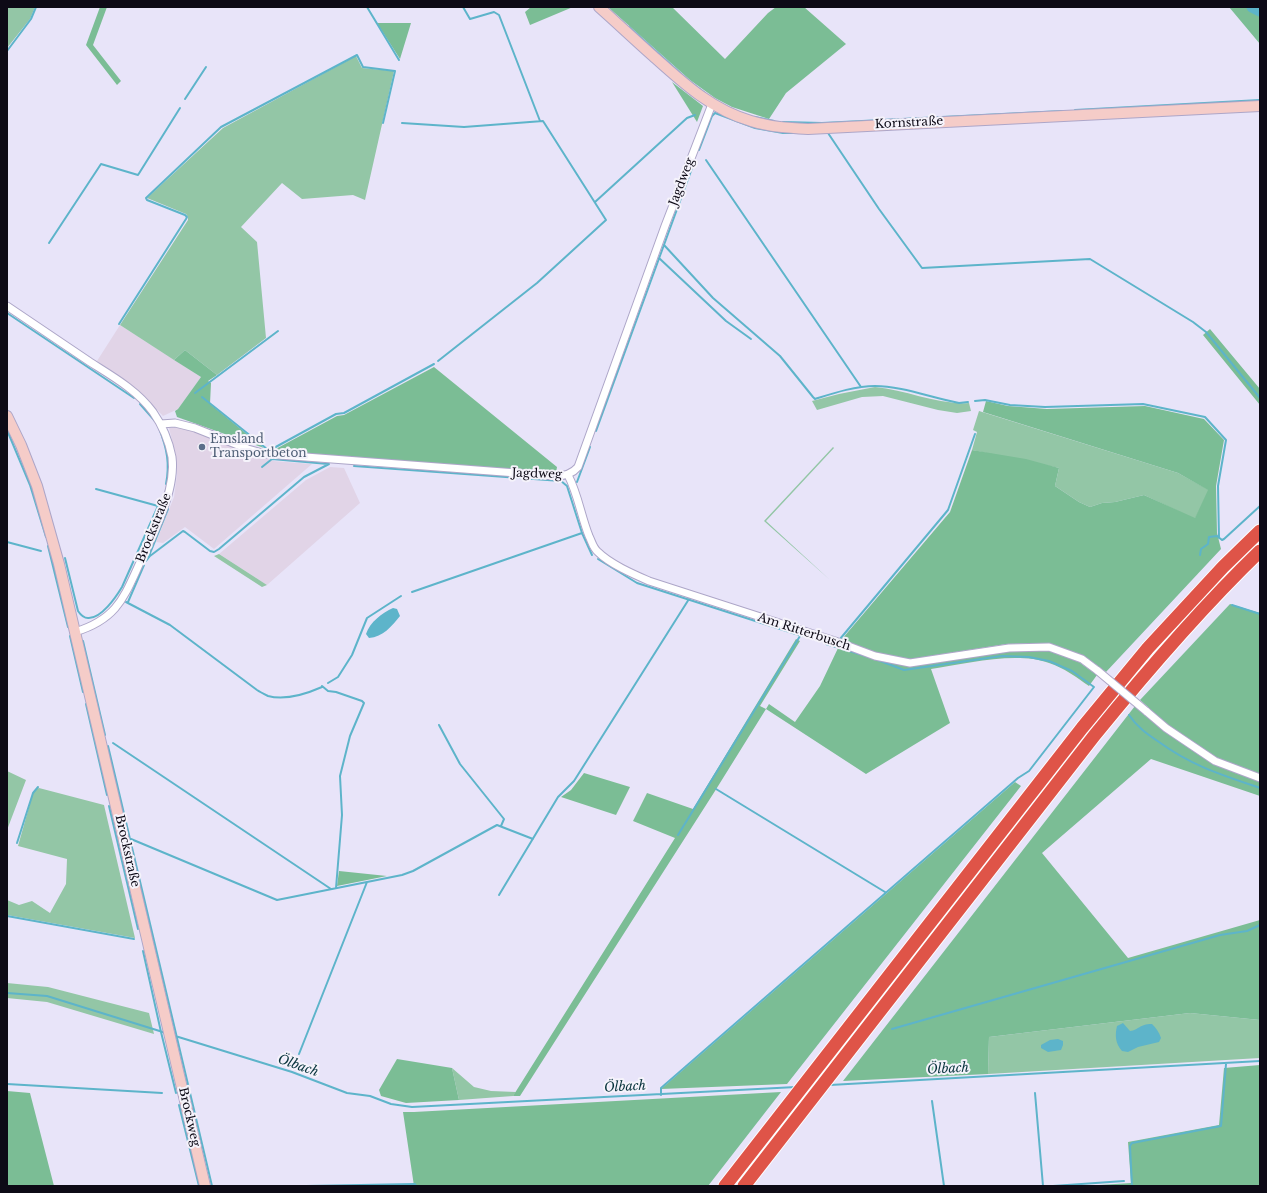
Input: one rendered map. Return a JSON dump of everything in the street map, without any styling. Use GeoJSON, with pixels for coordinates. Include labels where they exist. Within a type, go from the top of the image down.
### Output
{"type":"FeatureCollection","features":[{"type":"Feature","properties":{"kind":"highway"},"geometry":{"type":"LineString","coordinates":[[725,1186],[1078,734],[1148,648],[1260,531]]}},
{"type":"Feature","properties":{"kind":"highway"},"geometry":{"type":"LineString","coordinates":[[744,1186],[1130,691],[1197,616],[1260,552]]}},
{"type":"Feature","properties":{"kind":"street","name":"Kornstraße"},"geometry":{"type":"LineString","coordinates":[[599,7],[685,86],[730,114],[752,122],[779,127],[808,129],[1260,106]]}},
{"type":"Feature","properties":{"kind":"street","name":"Jagdweg"},"geometry":{"type":"LineString","coordinates":[[161,424],[176,422],[248,449],[266,454],[556,476],[568,475],[574,472],[578,467],[665,226],[712,104]]}},
{"type":"Feature","properties":{"kind":"street","name":"Brockstraße"},"geometry":{"type":"LineString","coordinates":[[7,306],[130,389],[152,411],[161,424],[172,457],[169,496],[150,541],[118,606],[105,618],[75,632]]}},
{"type":"Feature","properties":{"kind":"street","name":"Brockstraße"},"geometry":{"type":"LineString","coordinates":[[7,416],[21,445],[37,486],[59,564],[172,1048]]}},
{"type":"Feature","properties":{"kind":"street","name":"Am Ritterbusch"},"geometry":{"type":"LineString","coordinates":[[568,475],[587,529],[597,552],[630,573],[649,581],[882,657],[910,663],[1009,648],[1049,646],[1082,659],[1166,728],[1215,761],[1260,778]]}},
{"type":"Feature","properties":{"kind":"street","name":"Brockweg"},"geometry":{"type":"LineString","coordinates":[[172,1048],[205,1186]]}},
{"type":"Feature","properties":{"kind":"shaded area"},"geometry":{"type":"Polygon","coordinates":[[[120,325],[201,377],[178,409],[163,416],[138,390],[97,361],[120,325]]]}},
{"type":"Feature","properties":{"kind":"shaded area"},"geometry":{"type":"Polygon","coordinates":[[[179,427],[273,461],[312,464],[214,549],[185,527],[163,543],[156,542],[174,497],[177,475],[176,456],[169,428],[179,427]]]}},
{"type":"Feature","properties":{"kind":"shaded area"},"geometry":{"type":"Polygon","coordinates":[[[330,467],[344,468],[360,503],[267,585],[219,554],[306,480],[330,467]]]}},
{"type":"Feature","properties":{"kind":"green space"},"geometry":{"type":"Polygon","coordinates":[[[7,7],[35,7],[30,19],[7,48],[7,7]]]}},
{"type":"Feature","properties":{"kind":"green space"},"geometry":{"type":"Polygon","coordinates":[[[100,7],[107,7],[93,45],[121,81],[117,85],[86,45],[100,7]]]}},
{"type":"Feature","properties":{"kind":"green space"},"geometry":{"type":"Polygon","coordinates":[[[531,7],[573,7],[530,25],[525,12],[531,7]]]}},
{"type":"Feature","properties":{"kind":"green space"},"geometry":{"type":"Polygon","coordinates":[[[608,7],[672,7],[725,59],[768,13],[776,7],[804,7],[846,44],[786,93],[769,119],[732,107],[715,98],[690,80],[608,7]]]}},
{"type":"Feature","properties":{"kind":"green space"},"geometry":{"type":"Polygon","coordinates":[[[1229,7],[1260,7],[1260,44],[1229,7]]]}},
{"type":"Feature","properties":{"kind":"green space"},"geometry":{"type":"Polygon","coordinates":[[[377,23],[411,23],[400,59],[377,23]]]}},
{"type":"Feature","properties":{"kind":"green space"},"geometry":{"type":"Polygon","coordinates":[[[356,56],[362,68],[394,71],[365,200],[353,195],[302,199],[282,183],[241,227],[257,242],[266,338],[217,375],[185,350],[174,360],[120,325],[188,220],[186,214],[147,198],[223,128],[356,56]]]}},
{"type":"Feature","properties":{"kind":"green space"},"geometry":{"type":"Polygon","coordinates":[[[672,82],[703,106],[697,122],[672,82]]]}},
{"type":"Feature","properties":{"kind":"green space"},"geometry":{"type":"Polygon","coordinates":[[[1210,329],[1260,389],[1260,405],[1203,335],[1210,329]]]}},
{"type":"Feature","properties":{"kind":"green space"},"geometry":{"type":"Polygon","coordinates":[[[185,350],[217,375],[208,381],[211,383],[210,404],[264,448],[177,417],[175,411],[201,377],[174,360],[185,350]]]}},
{"type":"Feature","properties":{"kind":"green space"},"geometry":{"type":"Polygon","coordinates":[[[434,367],[557,467],[556,473],[272,451],[337,416],[344,415],[434,367]]]}},
{"type":"Feature","properties":{"kind":"green space"},"geometry":{"type":"Polygon","coordinates":[[[875,387],[945,402],[969,403],[971,411],[957,413],[938,410],[883,396],[862,397],[817,410],[812,401],[875,387]]]}},
{"type":"Feature","properties":{"kind":"green space"},"geometry":{"type":"Polygon","coordinates":[[[986,401],[1008,406],[1047,409],[1145,406],[1204,419],[1224,440],[1216,486],[1217,533],[1221,549],[1106,672],[1084,656],[1048,643],[1007,644],[911,659],[875,653],[842,639],[950,512],[972,450],[1026,459],[1059,468],[1055,486],[1079,502],[1090,507],[1102,503],[1115,502],[1144,495],[1195,518],[1208,490],[1178,473],[983,412],[986,401]]]}},
{"type":"Feature","properties":{"kind":"green space"},"geometry":{"type":"Polygon","coordinates":[[[979,411],[1178,473],[1209,490],[1195,519],[1144,495],[1115,502],[1102,503],[1090,507],[1079,502],[1055,486],[1059,468],[972,450],[977,432],[973,430],[979,411]]]}},
{"type":"Feature","properties":{"kind":"green space"},"geometry":{"type":"Polygon","coordinates":[[[833,447],[834,448],[766,521],[830,580],[764,521],[833,447]]]}},
{"type":"Feature","properties":{"kind":"green space"},"geometry":{"type":"Polygon","coordinates":[[[219,554],[267,585],[262,587],[214,556],[219,554]]]}},
{"type":"Feature","properties":{"kind":"green space"},"geometry":{"type":"Polygon","coordinates":[[[1230,604],[1260,613],[1260,796],[1151,759],[1042,853],[1128,958],[1260,920],[1260,1020],[1190,1013],[989,1037],[988,1074],[843,1081],[1135,706],[1143,713],[1148,707],[1140,700],[1230,604]]]}},
{"type":"Feature","properties":{"kind":"green space"},"geometry":{"type":"Polygon","coordinates":[[[796,639],[800,641],[760,706],[766,709],[520,1096],[513,1096],[675,838],[633,821],[647,793],[693,809],[796,639]]]}},
{"type":"Feature","properties":{"kind":"green space"},"geometry":{"type":"Polygon","coordinates":[[[839,646],[907,665],[1009,651],[1047,650],[1079,662],[1097,675],[1089,686],[1060,667],[1036,660],[1021,658],[1006,658],[931,669],[950,723],[866,774],[766,709],[769,704],[795,722],[820,686],[839,646]]]}},
{"type":"Feature","properties":{"kind":"green space"},"geometry":{"type":"Polygon","coordinates":[[[7,771],[26,780],[7,830],[7,771]]]}},
{"type":"Feature","properties":{"kind":"green space"},"geometry":{"type":"Polygon","coordinates":[[[584,773],[630,787],[616,815],[561,797],[571,790],[584,773]]]}},
{"type":"Feature","properties":{"kind":"green space"},"geometry":{"type":"Polygon","coordinates":[[[1015,782],[1021,786],[787,1084],[661,1089],[1015,782]]]}},
{"type":"Feature","properties":{"kind":"green space"},"geometry":{"type":"Polygon","coordinates":[[[39,788],[104,805],[135,938],[7,915],[7,900],[19,905],[32,901],[50,913],[66,884],[67,859],[18,846],[33,793],[39,788]]]}},
{"type":"Feature","properties":{"kind":"green space"},"geometry":{"type":"Polygon","coordinates":[[[339,871],[387,876],[337,886],[339,871]]]}},
{"type":"Feature","properties":{"kind":"green space"},"geometry":{"type":"Polygon","coordinates":[[[7,983],[48,987],[149,1013],[154,1034],[47,1002],[7,998],[7,983]]]}},
{"type":"Feature","properties":{"kind":"green space"},"geometry":{"type":"Polygon","coordinates":[[[1190,1013],[1260,1020],[1260,1058],[988,1074],[989,1037],[1190,1013]]]}},
{"type":"Feature","properties":{"kind":"green space"},"geometry":{"type":"Polygon","coordinates":[[[397,1059],[452,1068],[459,1100],[406,1103],[381,1096],[379,1090],[397,1059]]]}},
{"type":"Feature","properties":{"kind":"green space"},"geometry":{"type":"Polygon","coordinates":[[[1260,1065],[1260,1186],[1083,1186],[1131,1183],[1128,1142],[1219,1125],[1224,1068],[1260,1065]]]}},
{"type":"Feature","properties":{"kind":"green space"},"geometry":{"type":"Polygon","coordinates":[[[452,1068],[474,1087],[491,1091],[516,1092],[513,1096],[459,1100],[452,1068]]]}},
{"type":"Feature","properties":{"kind":"green space"},"geometry":{"type":"Polygon","coordinates":[[[7,1091],[30,1093],[54,1186],[7,1186],[7,1091]]]}},
{"type":"Feature","properties":{"kind":"green space"},"geometry":{"type":"Polygon","coordinates":[[[781,1092],[708,1186],[414,1186],[403,1112],[781,1092]]]}},
{"type":"Feature","properties":{"kind":"water"},"geometry":{"type":"Polygon","coordinates":[[[393,608],[397,609],[400,616],[379,636],[369,638],[366,634],[373,622],[385,612],[393,608]]]}},
{"type":"Feature","properties":{"kind":"water"},"geometry":{"type":"Polygon","coordinates":[[[1123,1023],[1130,1031],[1144,1025],[1152,1024],[1161,1038],[1159,1042],[1138,1047],[1128,1052],[1122,1051],[1116,1039],[1116,1033],[1117,1026],[1123,1023]]]}},
{"type":"Feature","properties":{"kind":"water"},"geometry":{"type":"Polygon","coordinates":[[[1058,1039],[1063,1041],[1061,1050],[1048,1052],[1041,1048],[1041,1045],[1050,1040],[1058,1039]]]}},
{"type":"Feature","properties":{"kind":"waterway"},"geometry":{"type":"LineString","coordinates":[[7,51],[31,19],[36,7]]}},
{"type":"Feature","properties":{"kind":"waterway"},"geometry":{"type":"LineString","coordinates":[[367,7],[399,60]]}},
{"type":"Feature","properties":{"kind":"waterway"},"geometry":{"type":"LineString","coordinates":[[463,7],[470,19],[494,12],[499,15],[540,121]]}},
{"type":"Feature","properties":{"kind":"waterway"},"geometry":{"type":"LineString","coordinates":[[1252,7],[1260,11]]}},
{"type":"Feature","properties":{"kind":"waterway"},"geometry":{"type":"LineString","coordinates":[[629,27],[689,81],[705,93]]}},
{"type":"Feature","properties":{"kind":"waterway"},"geometry":{"type":"LineString","coordinates":[[119,324],[187,217],[147,200],[146,198],[221,127],[357,55],[363,67],[395,71],[383,123]]}},
{"type":"Feature","properties":{"kind":"waterway"},"geometry":{"type":"LineString","coordinates":[[185,99],[206,67]]}},
{"type":"Feature","properties":{"kind":"waterway"},"geometry":{"type":"LineString","coordinates":[[1075,110],[1260,100]]}},
{"type":"Feature","properties":{"kind":"waterway"},"geometry":{"type":"LineString","coordinates":[[49,243],[101,164],[138,175],[180,108]]}},
{"type":"Feature","properties":{"kind":"waterway"},"geometry":{"type":"LineString","coordinates":[[783,122],[822,123],[1062,111]]}},
{"type":"Feature","properties":{"kind":"waterway"},"geometry":{"type":"LineString","coordinates":[[699,150],[712,116],[715,113],[755,128],[783,133],[797,133]]}},
{"type":"Feature","properties":{"kind":"waterway"},"geometry":{"type":"LineString","coordinates":[[595,202],[687,118],[695,115]]}},
{"type":"Feature","properties":{"kind":"waterway"},"geometry":{"type":"LineString","coordinates":[[755,117],[774,121]]}},
{"type":"Feature","properties":{"kind":"waterway"},"geometry":{"type":"LineString","coordinates":[[402,123],[464,127],[543,121],[606,220],[537,283],[438,361]]}},
{"type":"Feature","properties":{"kind":"waterway"},"geometry":{"type":"LineString","coordinates":[[828,133],[879,209],[922,268],[1090,259],[1193,322],[1206,332],[1260,398]]}},
{"type":"Feature","properties":{"kind":"waterway"},"geometry":{"type":"LineString","coordinates":[[596,431],[695,160]]}},
{"type":"Feature","properties":{"kind":"waterway"},"geometry":{"type":"LineString","coordinates":[[706,160],[861,387]]}},
{"type":"Feature","properties":{"kind":"waterway"},"geometry":{"type":"LineString","coordinates":[[664,245],[713,298],[780,356],[815,399],[837,392],[867,386],[875,386],[906,390],[959,403],[968,402]]}},
{"type":"Feature","properties":{"kind":"waterway"},"geometry":{"type":"LineString","coordinates":[[659,258],[726,321],[751,339]]}},
{"type":"Feature","properties":{"kind":"waterway"},"geometry":{"type":"LineString","coordinates":[[7,313],[134,398]]}},
{"type":"Feature","properties":{"kind":"waterway"},"geometry":{"type":"LineString","coordinates":[[195,393],[278,331]]}},
{"type":"Feature","properties":{"kind":"waterway"},"geometry":{"type":"LineString","coordinates":[[202,397],[267,449],[272,449],[336,414],[344,413],[434,364]]}},
{"type":"Feature","properties":{"kind":"waterway"},"geometry":{"type":"LineString","coordinates":[[975,401],[985,400],[1010,405],[1045,407],[1143,404],[1205,417],[1226,440],[1218,486],[1219,538]]}},
{"type":"Feature","properties":{"kind":"waterway"},"geometry":{"type":"LineString","coordinates":[[140,404],[155,421]]}},
{"type":"Feature","properties":{"kind":"waterway"},"geometry":{"type":"LineString","coordinates":[[159,428],[167,456],[168,469],[166,484]]}},
{"type":"Feature","properties":{"kind":"waterway"},"geometry":{"type":"LineString","coordinates":[[7,430],[30,485],[46,537]]}},
{"type":"Feature","properties":{"kind":"waterway"},"geometry":{"type":"LineString","coordinates":[[840,639],[948,510],[975,434]]}},
{"type":"Feature","properties":{"kind":"waterway"},"geometry":{"type":"LineString","coordinates":[[577,482],[590,447]]}},
{"type":"Feature","properties":{"kind":"waterway"},"geometry":{"type":"LineString","coordinates":[[262,467],[272,459],[328,464]]}},
{"type":"Feature","properties":{"kind":"waterway"},"geometry":{"type":"LineString","coordinates":[[146,561],[150,556],[183,531],[210,551],[214,552],[304,477],[329,464]]}},
{"type":"Feature","properties":{"kind":"waterway"},"geometry":{"type":"LineString","coordinates":[[354,466],[561,481],[567,486],[582,533],[592,555]]}},
{"type":"Feature","properties":{"kind":"waterway"},"geometry":{"type":"LineString","coordinates":[[65,558],[78,611],[82,616],[87,618],[98,615],[108,607],[122,587],[158,506],[96,489]]}},
{"type":"Feature","properties":{"kind":"waterway"},"geometry":{"type":"LineString","coordinates":[[1200,555],[1201,549],[1208,544],[1209,537],[1217,536],[1222,540],[1224,539],[1260,506]]}},
{"type":"Feature","properties":{"kind":"waterway"},"geometry":{"type":"LineString","coordinates":[[148,558],[168,509]]}},
{"type":"Feature","properties":{"kind":"waterway"},"geometry":{"type":"LineString","coordinates":[[412,592],[582,533]]}},
{"type":"Feature","properties":{"kind":"waterway"},"geometry":{"type":"LineString","coordinates":[[7,542],[41,551]]}},
{"type":"Feature","properties":{"kind":"waterway"},"geometry":{"type":"LineString","coordinates":[[48,546],[68,627]]}},
{"type":"Feature","properties":{"kind":"waterway"},"geometry":{"type":"LineString","coordinates":[[598,559],[637,583],[802,636]]}},
{"type":"Feature","properties":{"kind":"waterway"},"geometry":{"type":"LineString","coordinates":[[128,602],[144,565]]}},
{"type":"Feature","properties":{"kind":"waterway"},"geometry":{"type":"LineString","coordinates":[[328,683],[338,677],[352,655],[367,618],[401,596]]}},
{"type":"Feature","properties":{"kind":"waterway"},"geometry":{"type":"LineString","coordinates":[[499,895],[558,797],[574,781],[689,599]]}},
{"type":"Feature","properties":{"kind":"waterway"},"geometry":{"type":"LineString","coordinates":[[126,602],[170,625],[257,690],[268,696],[282,698],[289,697],[322,687]]}},
{"type":"Feature","properties":{"kind":"waterway"},"geometry":{"type":"LineString","coordinates":[[1232,605],[1260,614]]}},
{"type":"Feature","properties":{"kind":"waterway"},"geometry":{"type":"LineString","coordinates":[[70,636],[83,692]]}},
{"type":"Feature","properties":{"kind":"waterway"},"geometry":{"type":"LineString","coordinates":[[678,835],[800,636]]}},
{"type":"Feature","properties":{"kind":"waterway"},"geometry":{"type":"LineString","coordinates":[[83,641],[105,735]]}},
{"type":"Feature","properties":{"kind":"waterway"},"geometry":{"type":"LineString","coordinates":[[826,644],[869,657]]}},
{"type":"Feature","properties":{"kind":"waterway"},"geometry":{"type":"LineString","coordinates":[[661,1095],[661,1088],[1018,778],[1029,771],[1094,687],[1072,671],[1049,661],[1029,657],[1002,656],[904,670],[875,659]]}},
{"type":"Feature","properties":{"kind":"waterway"},"geometry":{"type":"LineString","coordinates":[[322,686],[328,691],[336,692],[364,703],[350,736],[340,776],[342,815],[336,888]]}},
{"type":"Feature","properties":{"kind":"waterway"},"geometry":{"type":"LineString","coordinates":[[86,704],[107,795]]}},
{"type":"Feature","properties":{"kind":"waterway"},"geometry":{"type":"LineString","coordinates":[[1129,715],[1146,733],[1195,764],[1260,788]]}},
{"type":"Feature","properties":{"kind":"waterway"},"geometry":{"type":"LineString","coordinates":[[439,725],[460,764],[504,819],[501,826]]}},
{"type":"Feature","properties":{"kind":"waterway"},"geometry":{"type":"LineString","coordinates":[[113,743],[331,889]]}},
{"type":"Feature","properties":{"kind":"waterway"},"geometry":{"type":"LineString","coordinates":[[108,746],[212,1186]]}},
{"type":"Feature","properties":{"kind":"waterway"},"geometry":{"type":"LineString","coordinates":[[17,843],[33,793],[38,787]]}},
{"type":"Feature","properties":{"kind":"waterway"},"geometry":{"type":"LineString","coordinates":[[716,789],[885,892]]}},
{"type":"Feature","properties":{"kind":"waterway"},"geometry":{"type":"LineString","coordinates":[[109,806],[138,929]]}},
{"type":"Feature","properties":{"kind":"waterway"},"geometry":{"type":"LineString","coordinates":[[131,839],[277,900],[402,875],[413,871],[497,825],[533,839]]}},
{"type":"Feature","properties":{"kind":"waterway"},"geometry":{"type":"LineString","coordinates":[[299,1054],[367,882]]}},
{"type":"Feature","properties":{"kind":"waterway"},"geometry":{"type":"LineString","coordinates":[[7,916],[134,939]]}},
{"type":"Feature","properties":{"kind":"waterway"},"geometry":{"type":"LineString","coordinates":[[892,1029],[1220,935],[1247,931],[1260,925]]}},
{"type":"Feature","properties":{"kind":"waterway"},"geometry":{"type":"LineString","coordinates":[[143,951],[176,1093]]}},
{"type":"Feature","properties":{"kind":"waterway","name":"Ölbach"},"geometry":{"type":"LineString","coordinates":[[7,993],[47,996],[166,1033]]}},
{"type":"Feature","properties":{"kind":"waterway","name":"Ölbach"},"geometry":{"type":"LineString","coordinates":[[172,1035],[292,1072],[347,1093],[370,1096],[391,1104],[412,1107],[796,1087]]}},
{"type":"Feature","properties":{"kind":"waterway","name":"Ölbach"},"geometry":{"type":"LineString","coordinates":[[830,1085],[1260,1061]]}},
{"type":"Feature","properties":{"kind":"waterway"},"geometry":{"type":"LineString","coordinates":[[1132,1186],[1130,1146],[1132,1143],[1221,1126],[1226,1064]]}},
{"type":"Feature","properties":{"kind":"waterway"},"geometry":{"type":"LineString","coordinates":[[7,1084],[162,1093]]}},
{"type":"Feature","properties":{"kind":"waterway"},"geometry":{"type":"LineString","coordinates":[[1035,1093],[1043,1186]]}},
{"type":"Feature","properties":{"kind":"waterway"},"geometry":{"type":"LineString","coordinates":[[932,1101],[944,1186]]}},
{"type":"Feature","properties":{"kind":"waterway"},"geometry":{"type":"LineString","coordinates":[[179,1105],[199,1186]]}},
{"type":"Feature","properties":{"kind":"waterway"},"geometry":{"type":"LineString","coordinates":[[1053,1186],[1124,1181]]}},
{"type":"Feature","properties":{"kind":"waterway"},"geometry":{"type":"LineString","coordinates":[[306,1186],[415,1184],[416,1186]]}},
{"type":"Feature","properties":{"kind":"place","name":"Emsland Transportbeton"},"geometry":{"type":"Point","coordinates":[202,447]}}]}
